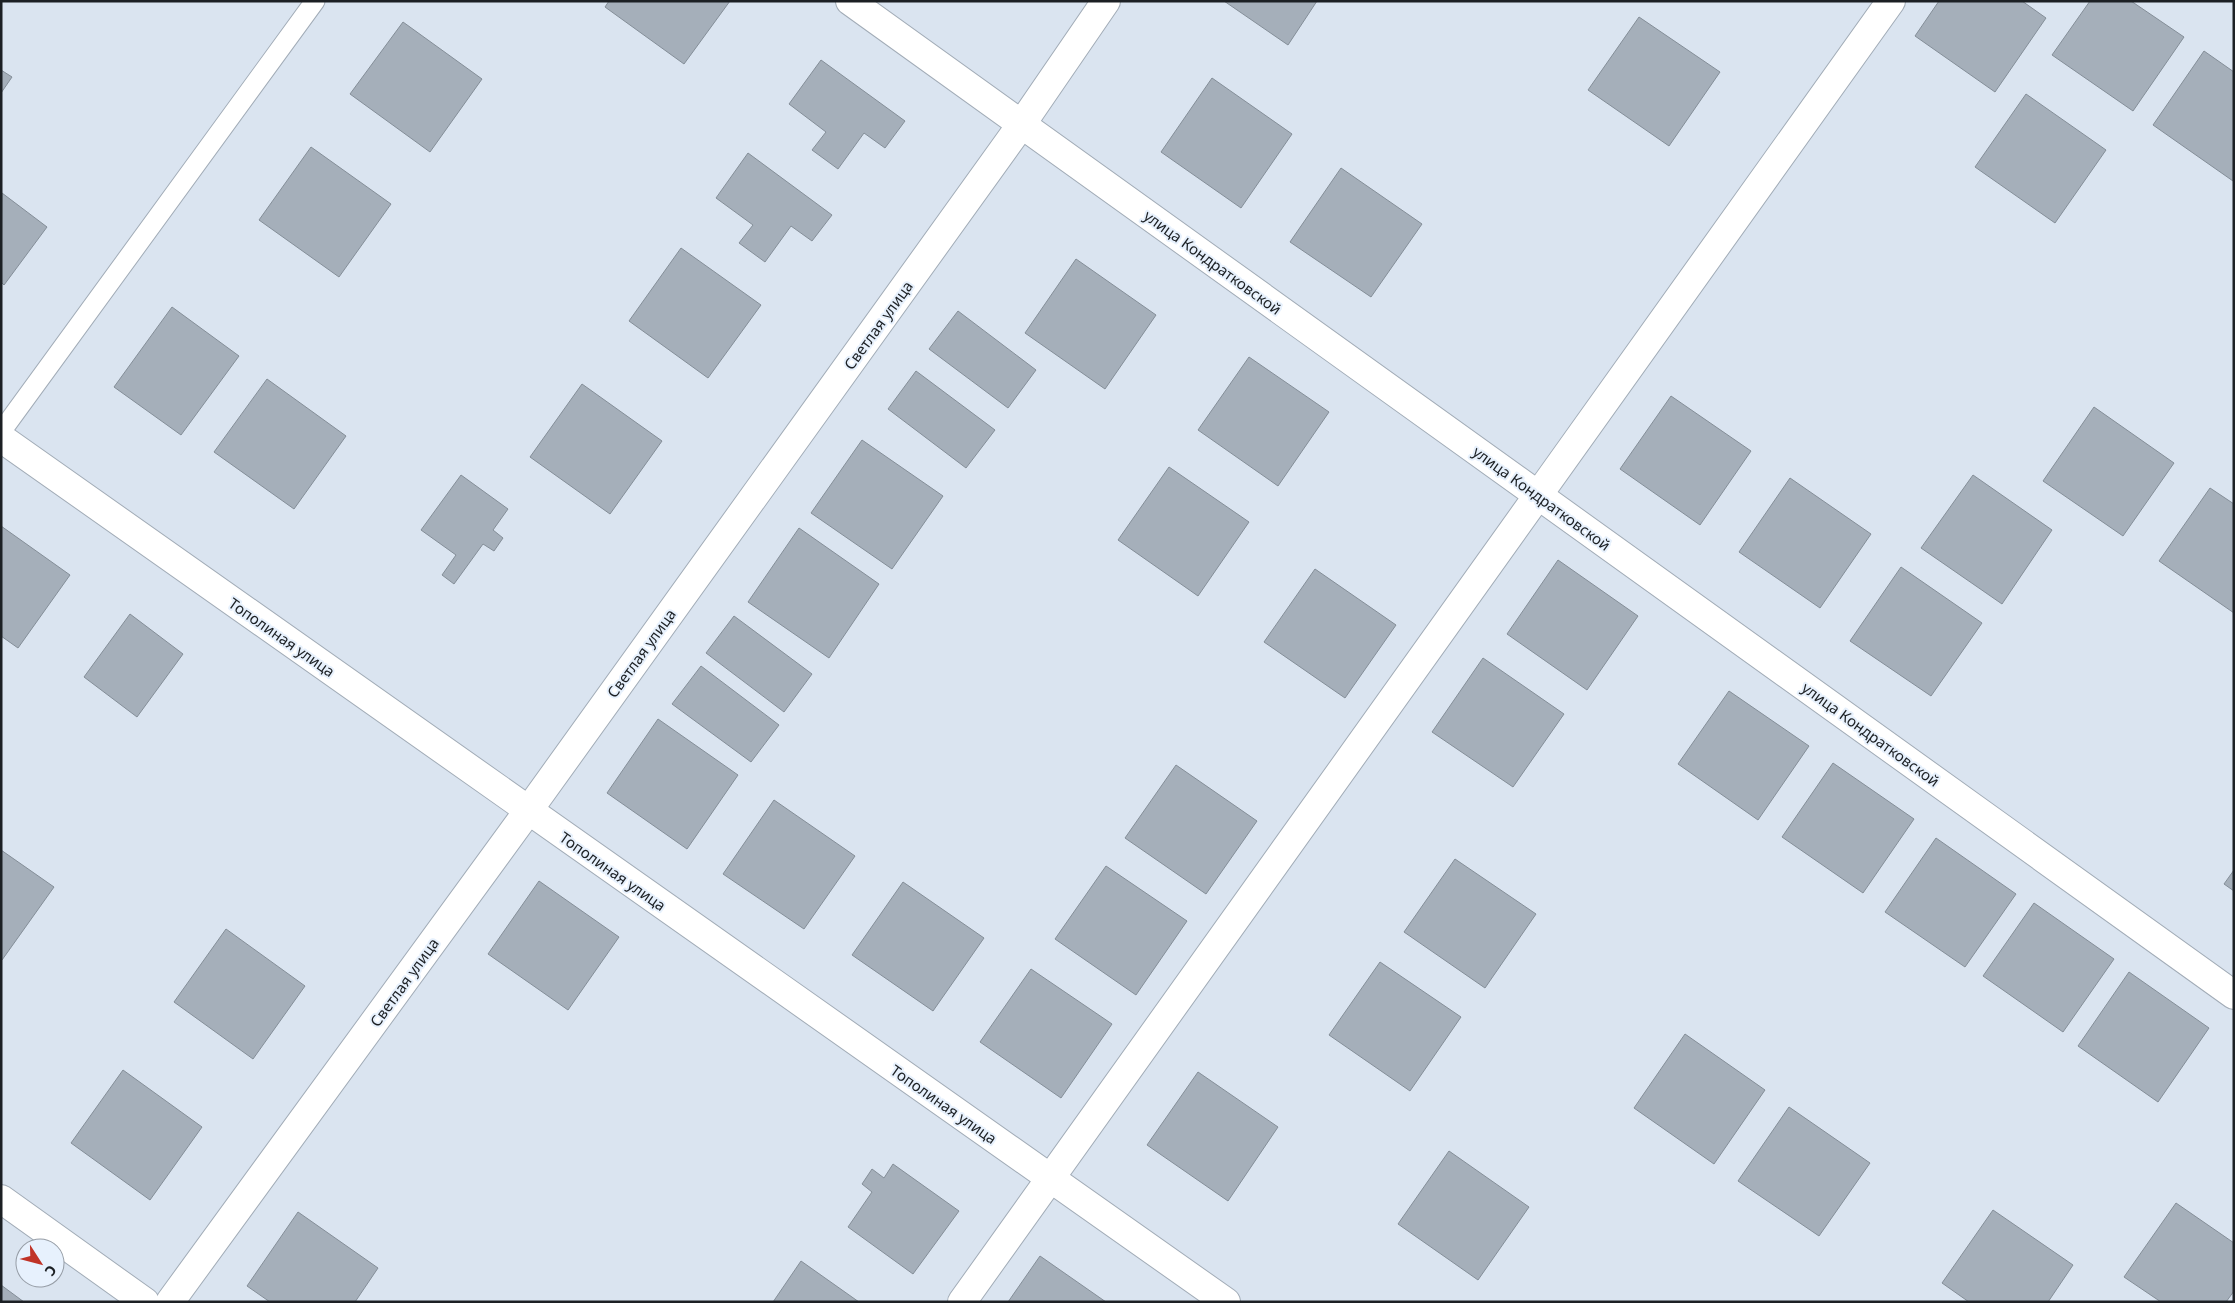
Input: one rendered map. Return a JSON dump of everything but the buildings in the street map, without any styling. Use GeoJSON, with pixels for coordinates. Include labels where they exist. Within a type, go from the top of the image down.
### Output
{"type":"FeatureCollection","features":[{"type":"Feature","properties":{"kind":"street","name":"улица Кондратковской"},"geometry":{"type":"LineString","coordinates":[[850,1],[2234,994]]}},
{"type":"Feature","properties":{"kind":"street","name":"Светлая улица"},"geometry":{"type":"LineString","coordinates":[[170,1302],[528,811],[1022,125],[1106,1]]}},
{"type":"Feature","properties":{"kind":"street"},"geometry":{"type":"LineString","coordinates":[[962,1302],[1891,1]]}},
{"type":"Feature","properties":{"kind":"street","name":"Тополиная улица"},"geometry":{"type":"LineString","coordinates":[[1,438],[1226,1302]]}},
{"type":"Feature","properties":{"kind":"street"},"geometry":{"type":"LineString","coordinates":[[1,1199],[145,1302]]}},
{"type":"Feature","properties":{"kind":"lane"},"geometry":{"type":"LineString","coordinates":[[1,432],[314,1]]}}]}
